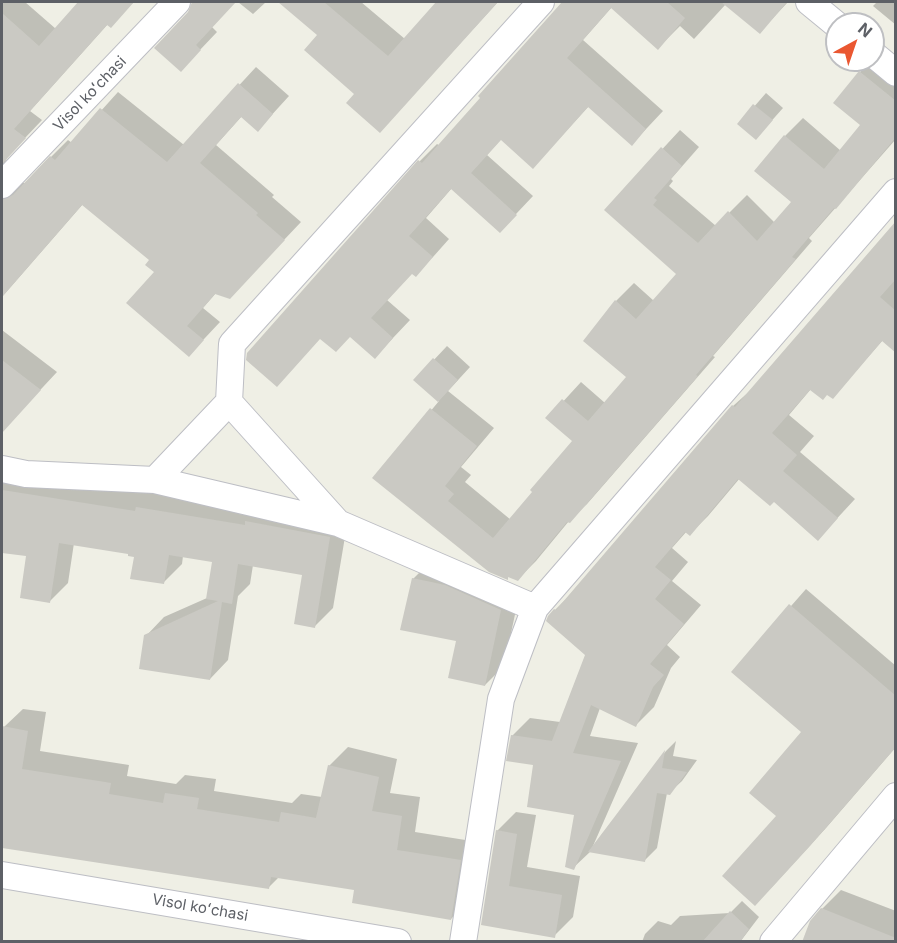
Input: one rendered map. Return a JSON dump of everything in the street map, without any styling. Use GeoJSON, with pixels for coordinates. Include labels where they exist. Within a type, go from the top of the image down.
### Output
{"type":"FeatureCollection","features":[{"type":"Feature","properties":{"kind":"street","name":"Visol koʻchasi"},"geometry":{"type":"LineString","coordinates":[[2,185],[177,2]]}},
{"type":"Feature","properties":{"kind":"street"},"geometry":{"type":"LineString","coordinates":[[155,480],[229,402],[232,344],[541,2]]}},
{"type":"Feature","properties":{"kind":"street"},"geometry":{"type":"LineString","coordinates":[[809,2],[825,15]]}},
{"type":"Feature","properties":{"kind":"street"},"geometry":{"type":"LineString","coordinates":[[463,942],[501,699],[535,608],[896,192]]}},
{"type":"Feature","properties":{"kind":"street"},"geometry":{"type":"LineString","coordinates":[[229,402],[338,523]]}},
{"type":"Feature","properties":{"kind":"street"},"geometry":{"type":"LineString","coordinates":[[2,469],[26,474],[155,480],[338,523],[535,608]]}},
{"type":"Feature","properties":{"kind":"street"},"geometry":{"type":"LineString","coordinates":[[773,942],[896,796]]}},
{"type":"Feature","properties":{"kind":"street","name":"Visol koʻchasi"},"geometry":{"type":"LineString","coordinates":[[2,875],[398,942]]}},
{"type":"Feature","properties":{"kind":"building"},"geometry":{"type":"Polygon","coordinates":[[[78,2],[134,2],[111,28],[107,25],[14,129],[26,138],[2,164],[2,13],[39,46],[78,2]]]}},
{"type":"Feature","properties":{"kind":"building"},"geometry":{"type":"Polygon","coordinates":[[[192,2],[236,2],[196,45],[201,50],[181,72],[154,48],[188,12],[192,2]]]}},
{"type":"Feature","properties":{"kind":"building"},"geometry":{"type":"Polygon","coordinates":[[[278,2],[324,2],[388,56],[436,2],[498,2],[380,133],[346,103],[354,94],[304,50],[317,35],[278,2]]]}},
{"type":"Feature","properties":{"kind":"building"},"geometry":{"type":"Polygon","coordinates":[[[562,2],[667,2],[685,18],[658,50],[611,8],[567,58],[646,129],[632,146],[588,107],[533,169],[501,140],[471,173],[517,215],[500,233],[451,189],[409,236],[433,257],[416,277],[412,274],[371,318],[393,338],[375,359],[350,337],[336,352],[320,339],[277,387],[246,360],[247,353],[418,160],[422,163],[562,2]]]}},
{"type":"Feature","properties":{"kind":"building"},"geometry":{"type":"Polygon","coordinates":[[[721,2],[787,2],[760,34],[721,2]]]}},
{"type":"Feature","properties":{"kind":"building"},"geometry":{"type":"Polygon","coordinates":[[[860,72],[896,101],[896,137],[836,209],[834,208],[792,257],[796,259],[696,375],[698,376],[570,523],[567,522],[518,581],[508,577],[508,580],[489,572],[372,478],[430,408],[477,446],[445,486],[454,494],[448,501],[493,538],[572,441],[545,418],[562,399],[588,421],[626,377],[583,341],[615,300],[636,319],[676,274],[604,210],[661,147],[682,166],[654,198],[657,200],[653,205],[698,243],[728,211],[757,241],[791,202],[754,171],[784,135],[824,169],[860,125],[833,103],[860,72]]]}},
{"type":"Feature","properties":{"kind":"building"},"geometry":{"type":"Polygon","coordinates":[[[238,83],[273,114],[258,132],[241,117],[200,163],[258,213],[256,215],[285,240],[230,299],[215,294],[187,326],[204,340],[189,357],[126,303],[154,272],[145,265],[149,260],[82,205],[2,297],[2,200],[13,195],[50,156],[55,160],[100,108],[167,162],[238,83]]]}},
{"type":"Feature","properties":{"kind":"building"},"geometry":{"type":"Polygon","coordinates":[[[753,104],[773,120],[756,140],[737,124],[753,104]]]}},
{"type":"Feature","properties":{"kind":"building"},"geometry":{"type":"Polygon","coordinates":[[[896,221],[896,279],[880,297],[896,311],[896,353],[882,341],[833,399],[827,395],[823,400],[810,390],[772,433],[797,455],[783,471],[838,518],[818,541],[774,502],[770,506],[738,479],[690,536],[685,532],[655,567],[671,580],[655,599],[684,624],[650,664],[664,675],[653,687],[636,727],[591,705],[573,753],[621,761],[574,870],[565,867],[574,815],[527,807],[533,765],[506,761],[511,735],[552,741],[585,655],[546,621],[548,616],[554,609],[556,610],[732,405],[735,407],[896,221]]]}},
{"type":"Feature","properties":{"kind":"building"},"geometry":{"type":"Polygon","coordinates":[[[433,358],[458,380],[438,402],[413,380],[433,358]]]}},
{"type":"Feature","properties":{"kind":"building"},"geometry":{"type":"Polygon","coordinates":[[[2,360],[41,390],[2,433],[2,360]]]}},
{"type":"Feature","properties":{"kind":"building"},"geometry":{"type":"Polygon","coordinates":[[[2,490],[135,511],[136,507],[245,525],[245,521],[330,537],[315,628],[294,624],[302,575],[238,564],[232,604],[222,602],[210,680],[139,669],[144,635],[218,601],[206,599],[212,562],[169,555],[164,584],[130,579],[134,557],[128,554],[59,543],[50,603],[20,598],[26,556],[2,553],[2,490]]]}},
{"type":"Feature","properties":{"kind":"building"},"geometry":{"type":"Polygon","coordinates":[[[412,578],[445,585],[501,610],[485,686],[448,678],[456,641],[400,630],[412,578]]]}},
{"type":"Feature","properties":{"kind":"building"},"geometry":{"type":"Polygon","coordinates":[[[789,604],[896,696],[896,747],[755,906],[722,876],[776,816],[749,793],[801,732],[731,672],[789,604]]]}},
{"type":"Feature","properties":{"kind":"building"},"geometry":{"type":"Polygon","coordinates":[[[2,726],[28,731],[22,769],[111,783],[109,794],[163,803],[165,793],[199,798],[197,809],[279,822],[281,812],[316,818],[328,765],[379,777],[372,811],[402,816],[397,850],[461,860],[451,920],[352,903],[354,890],[271,877],[269,889],[2,848],[2,726]]]}},
{"type":"Feature","properties":{"kind":"building"},"geometry":{"type":"Polygon","coordinates":[[[665,750],[662,768],[687,772],[670,795],[657,793],[645,862],[588,852],[665,750]]]}},
{"type":"Feature","properties":{"kind":"building"},"geometry":{"type":"Polygon","coordinates":[[[496,830],[517,834],[509,886],[562,895],[555,938],[481,925],[496,830]]]}},
{"type":"Feature","properties":{"kind":"building"},"geometry":{"type":"Polygon","coordinates":[[[821,908],[896,938],[896,942],[802,942],[810,921],[821,908]]]}},
{"type":"Feature","properties":{"kind":"building"},"geometry":{"type":"Polygon","coordinates":[[[730,911],[749,929],[740,942],[702,942],[730,911]]]}}]}
